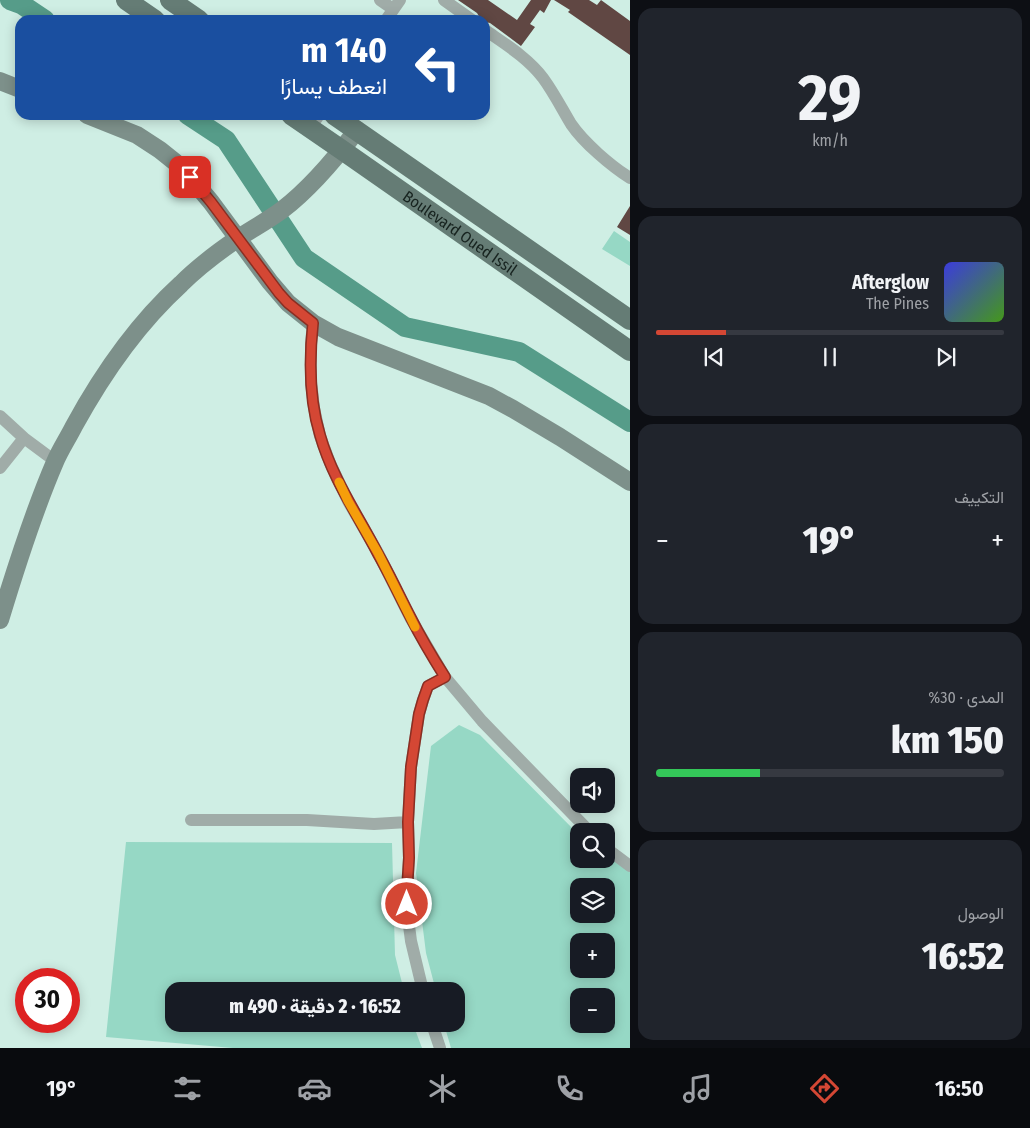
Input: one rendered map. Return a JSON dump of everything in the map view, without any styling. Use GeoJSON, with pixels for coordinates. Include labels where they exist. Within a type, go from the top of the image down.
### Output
{"type":"FeatureCollection","features":[{"type":"Feature","properties":{"kind":"main road"},"geometry":{"type":"LineString","coordinates":[[126,0],[148,15]]}},
{"type":"Feature","properties":{"kind":"main road"},"geometry":{"type":"LineString","coordinates":[[170,0],[192,15]]}},
{"type":"Feature","properties":{"kind":"main road","name":"Boulevard Oued Issil"},"geometry":{"type":"LineString","coordinates":[[341,120],[630,320]]}},
{"type":"Feature","properties":{"kind":"main road","name":"Boulevard Oued Issil"},"geometry":{"type":"LineString","coordinates":[[314,121],[342,150],[630,351]]}},
{"type":"Feature","properties":{"kind":"street"},"geometry":{"type":"LineString","coordinates":[[380,0],[396,4],[389,15]]}},
{"type":"Feature","properties":{"kind":"street"},"geometry":{"type":"LineString","coordinates":[[444,0],[465,15]]}},
{"type":"Feature","properties":{"kind":"street"},"geometry":{"type":"LineString","coordinates":[[490,34],[531,64],[544,79],[572,126],[590,145],[619,171],[630,178]]}},
{"type":"Feature","properties":{"kind":"street"},"geometry":{"type":"LineString","coordinates":[[0,81],[15,87]]}},
{"type":"Feature","properties":{"kind":"street"},"geometry":{"type":"LineString","coordinates":[[100,120],[137,135],[175,162],[211,202],[270,282],[288,303],[313,323],[338,337],[489,396],[560,437],[630,482]]}},
{"type":"Feature","properties":{"kind":"street"},"geometry":{"type":"LineString","coordinates":[[0,620],[33,517],[55,461],[101,379],[127,342],[151,314],[181,284],[238,238],[283,209],[314,182],[342,150],[356,130]]}},
{"type":"Feature","properties":{"kind":"street"},"geometry":{"type":"LineString","coordinates":[[313,323],[310,382],[320,436],[348,501],[378,553],[411,619],[445,677],[482,721],[581,823]]}},
{"type":"Feature","properties":{"kind":"street"},"geometry":{"type":"LineString","coordinates":[[0,416],[24,438],[55,461]]}},
{"type":"Feature","properties":{"kind":"street"},"geometry":{"type":"LineString","coordinates":[[0,468],[24,438]]}},
{"type":"Feature","properties":{"kind":"street"},"geometry":{"type":"LineString","coordinates":[[421,982],[411,941],[408,918],[408,822],[411,767],[419,714],[428,686],[445,677]]}},
{"type":"Feature","properties":{"kind":"street"},"geometry":{"type":"LineString","coordinates":[[192,820],[307,820],[374,824],[408,822]]}},
{"type":"Feature","properties":{"kind":"street"},"geometry":{"type":"LineString","coordinates":[[615,855],[630,866]]}},
{"type":"Feature","properties":{"kind":"street"},"geometry":{"type":"LineString","coordinates":[[435,1032],[440,1048]]}},
{"type":"Feature","properties":{"kind":"green space"},"geometry":{"type":"Polygon","coordinates":[[[614,231],[630,242],[630,266],[602,249],[614,231]]]}},
{"type":"Feature","properties":{"kind":"green space"},"geometry":{"type":"Polygon","coordinates":[[[459,725],[480,735],[570,826],[570,868],[615,868],[615,860],[630,870],[630,1048],[451,1048],[446,1032],[465,1032],[465,982],[434,982],[426,953],[416,873],[431,746],[459,725]]]}},
{"type":"Feature","properties":{"kind":"green space"},"geometry":{"type":"Polygon","coordinates":[[[126,842],[392,843],[395,955],[402,982],[165,982],[165,1032],[416,1032],[422,1048],[233,1048],[106,1037],[126,842]]]}},
{"type":"Feature","properties":{"kind":"building"},"geometry":{"type":"Polygon","coordinates":[[[458,0],[488,0],[517,20],[531,0],[551,0],[544,13],[540,10],[530,24],[535,27],[521,46],[490,23],[490,15],[478,15],[458,0]]]}},
{"type":"Feature","properties":{"kind":"building"},"geometry":{"type":"Polygon","coordinates":[[[554,0],[589,0],[597,5],[601,0],[630,21],[630,55],[568,12],[570,10],[554,0]]]}},
{"type":"Feature","properties":{"kind":"building"},"geometry":{"type":"Polygon","coordinates":[[[630,206],[630,235],[617,227],[630,206]]]}},
{"type":"Feature","properties":{"kind":"waterway"},"geometry":{"type":"LineString","coordinates":[[10,0],[21,4],[38,15]]}},
{"type":"Feature","properties":{"kind":"waterway"},"geometry":{"type":"LineString","coordinates":[[196,120],[226,140],[304,258],[405,327],[519,352],[630,422]]}},
{"type":"Feature","properties":{"kind":"slow traffic"},"geometry":{"type":"LineString","coordinates":[[339,482],[378,553],[415,627]]}},
{"type":"Feature","properties":{"kind":"route"},"geometry":{"type":"LineString","coordinates":[[190,177],[279,293],[288,303],[313,323],[310,382],[320,436],[330,463],[348,501],[378,553],[411,619],[445,677],[428,686],[419,714],[411,767],[407,904]]}}]}
